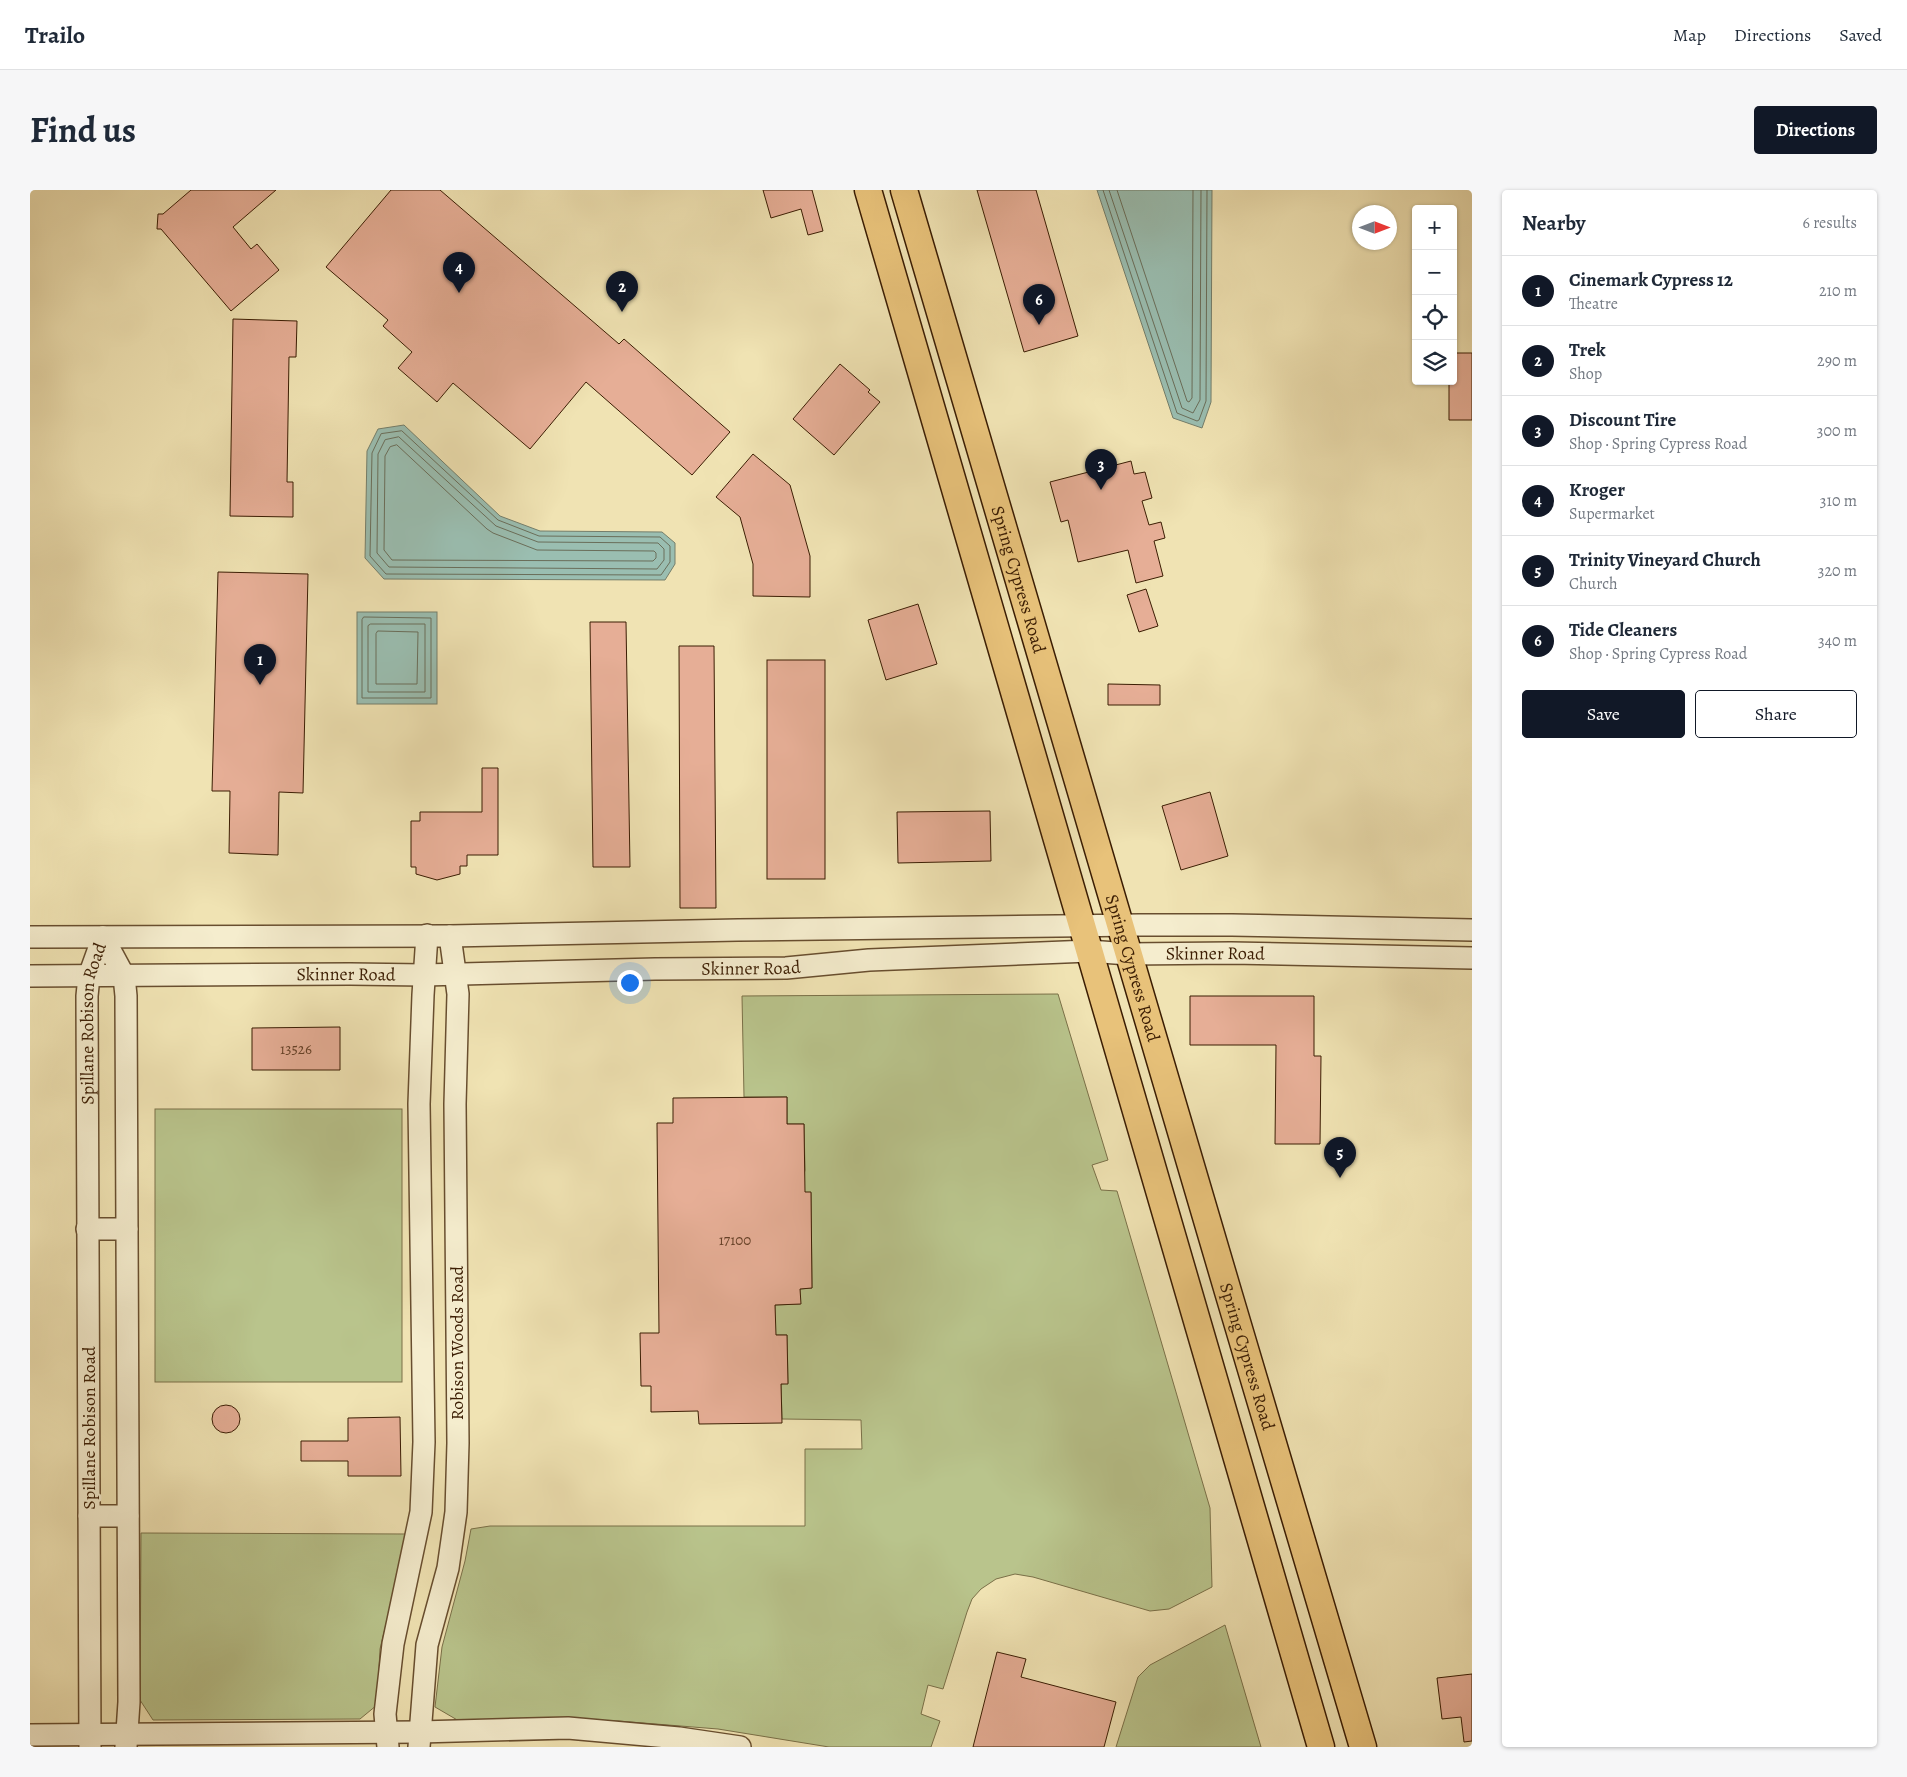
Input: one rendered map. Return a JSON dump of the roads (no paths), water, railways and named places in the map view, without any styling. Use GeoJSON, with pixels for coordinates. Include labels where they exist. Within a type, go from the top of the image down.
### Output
{"type":"FeatureCollection","features":[{"type":"Feature","properties":{"kind":"main road","name":"Spring Cypress Road"},"geometry":{"type":"LineString","coordinates":[[868,190],[1321,1747]]}},
{"type":"Feature","properties":{"kind":"main road","name":"Spring Cypress Road"},"geometry":{"type":"LineString","coordinates":[[904,190],[1363,1747]]}},
{"type":"Feature","properties":{"kind":"main road"},"geometry":{"type":"LineString","coordinates":[[898,293],[931,280]]}},
{"type":"Feature","properties":{"kind":"main road"},"geometry":{"type":"LineString","coordinates":[[976,565],[1013,561]]}},
{"type":"Feature","properties":{"kind":"main road"},"geometry":{"type":"LineString","coordinates":[[1192,1306],[1229,1295]]}},
{"type":"Feature","properties":{"kind":"street","name":"Skinner Road"},"geometry":{"type":"LineString","coordinates":[[30,936],[450,936],[1120,925],[1232,925],[1469,930]]}},
{"type":"Feature","properties":{"kind":"street"},"geometry":{"type":"LineString","coordinates":[[1469,930],[1469,957]]}},
{"type":"Feature","properties":{"kind":"street","name":"Robison Woods Road"},"geometry":{"type":"LineString","coordinates":[[388,1740],[385,1714],[393,1644],[413,1557],[422,1503],[424,1442],[419,1104],[427,935]]}},
{"type":"Feature","properties":{"kind":"street","name":"Robison Woods Road"},"geometry":{"type":"LineString","coordinates":[[420,1739],[427,1645],[448,1568],[456,1512],[458,1443],[455,1104],[458,994],[450,936]]}},
{"type":"Feature","properties":{"kind":"street","name":"Spillane Robison Road"},"geometry":{"type":"LineString","coordinates":[[90,1741],[87,996],[89,976],[103,937]]}},
{"type":"Feature","properties":{"kind":"street","name":"Spillane Robison Road"},"geometry":{"type":"LineString","coordinates":[[103,937],[124,976],[126,996],[129,1702],[126,1740]]}},
{"type":"Feature","properties":{"kind":"street","name":"Skinner Road"},"geometry":{"type":"LineString","coordinates":[[30,976],[456,975],[655,969],[786,968],[869,960],[1089,951],[1128,954],[1231,953],[1469,957]]}},
{"type":"Feature","properties":{"kind":"street"},"geometry":{"type":"LineString","coordinates":[[87,1229],[127,1229]]}},
{"type":"Feature","properties":{"kind":"street"},"geometry":{"type":"LineString","coordinates":[[89,1516],[128,1516]]}},
{"type":"Feature","properties":{"kind":"street"},"geometry":{"type":"LineString","coordinates":[[30,1735],[90,1741],[388,1740],[568,1728],[680,1738],[740,1747]]}},
{"type":"Feature","properties":{"kind":"water"},"geometry":{"type":"Polygon","coordinates":[[[1097,190],[1212,190],[1211,402],[1202,428],[1173,418],[1097,190]]]}},
{"type":"Feature","properties":{"kind":"water"},"geometry":{"type":"Polygon","coordinates":[[[404,425],[500,516],[540,531],[662,532],[675,543],[675,564],[665,580],[384,579],[365,558],[367,451],[378,429],[404,425]]]}},
{"type":"Feature","properties":{"kind":"water"},"geometry":{"type":"Polygon","coordinates":[[[357,612],[437,612],[437,704],[357,704],[357,612]]]}},
{"type":"Feature","properties":{"kind":"place","name":"Kroger"},"geometry":{"type":"Point","coordinates":[459,293]}},
{"type":"Feature","properties":{"kind":"place","name":"Trek"},"geometry":{"type":"Point","coordinates":[622,312]}},
{"type":"Feature","properties":{"kind":"place","name":"Tide Cleaners"},"geometry":{"type":"Point","coordinates":[1039,325]}},
{"type":"Feature","properties":{"kind":"place","name":"Discount Tire"},"geometry":{"type":"Point","coordinates":[1101,490]}},
{"type":"Feature","properties":{"kind":"place","name":"Cinemark Cypress 12"},"geometry":{"type":"Point","coordinates":[260,685]}},
{"type":"Feature","properties":{"kind":"place","name":"Trinity Vineyard Church"},"geometry":{"type":"Point","coordinates":[1340,1178]}}]}
